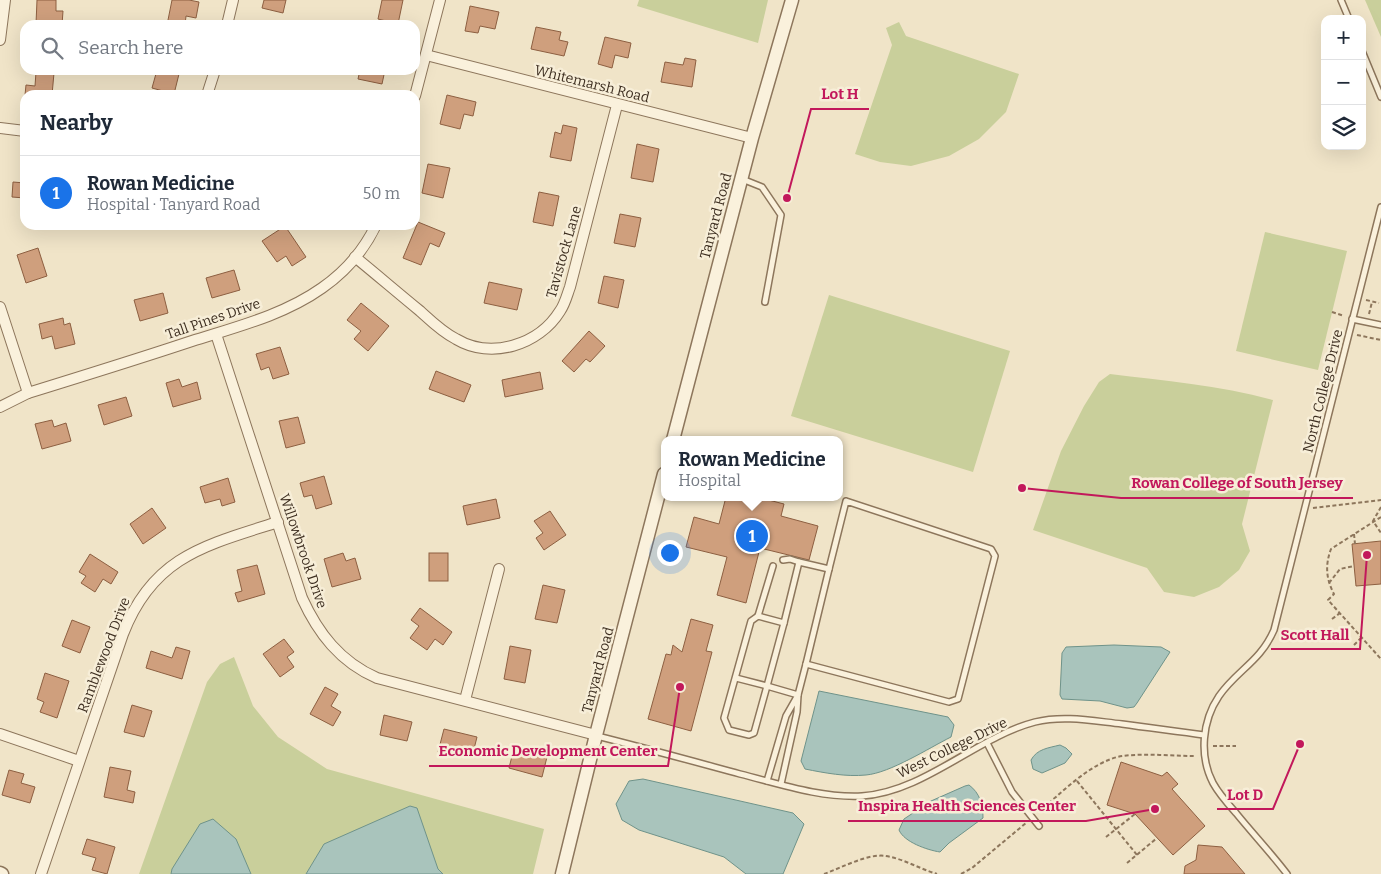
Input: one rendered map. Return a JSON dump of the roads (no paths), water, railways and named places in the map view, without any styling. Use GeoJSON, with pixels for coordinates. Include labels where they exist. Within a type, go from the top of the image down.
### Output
{"type":"FeatureCollection","features":[{"type":"Feature","properties":{"kind":"street"},"geometry":{"type":"LineString","coordinates":[[0,40],[5,0]]}},
{"type":"Feature","properties":{"kind":"street"},"geometry":{"type":"LineString","coordinates":[[228,20],[233,0]]}},
{"type":"Feature","properties":{"kind":"street"},"geometry":{"type":"LineString","coordinates":[[417,90],[440,0]]}},
{"type":"Feature","properties":{"kind":"street","name":"Tanyard Road"},"geometry":{"type":"LineString","coordinates":[[674,436],[752,138],[792,0]]}},
{"type":"Feature","properties":{"kind":"street","name":"Whitemarsh Road"},"geometry":{"type":"LineString","coordinates":[[426,55],[752,138]]}},
{"type":"Feature","properties":{"kind":"street"},"geometry":{"type":"LineString","coordinates":[[209,90],[213,75]]}},
{"type":"Feature","properties":{"kind":"street","name":"Tavistock Lane"},"geometry":{"type":"LineString","coordinates":[[355,257],[458,341],[492,349],[511,346],[529,340],[539,334],[556,316],[564,304],[617,104]]}},
{"type":"Feature","properties":{"kind":"street"},"geometry":{"type":"LineString","coordinates":[[0,128],[20,130]]}},
{"type":"Feature","properties":{"kind":"street","name":"Tall Pines Drive"},"geometry":{"type":"LineString","coordinates":[[0,407],[28,393],[216,334],[270,315],[306,299],[336,277],[355,257],[373,230]]}},
{"type":"Feature","properties":{"kind":"street"},"geometry":{"type":"LineString","coordinates":[[0,307],[28,393]]}},
{"type":"Feature","properties":{"kind":"street","name":"Willowbrook Drive"},"geometry":{"type":"LineString","coordinates":[[216,334],[308,611],[320,632],[336,649],[360,669],[377,678],[596,735]]}},
{"type":"Feature","properties":{"kind":"street","name":"Tanyard Road"},"geometry":{"type":"LineString","coordinates":[[562,874],[661,486]]}},
{"type":"Feature","properties":{"kind":"street","name":"Ramblewood Drive"},"geometry":{"type":"LineString","coordinates":[[41,874],[126,627],[145,591],[164,571],[196,550],[278,522]]}},
{"type":"Feature","properties":{"kind":"street"},"geometry":{"type":"LineString","coordinates":[[465,700],[499,569]]}},
{"type":"Feature","properties":{"kind":"street"},"geometry":{"type":"LineString","coordinates":[[0,734],[79,761]]}},
{"type":"Feature","properties":{"kind":"lane"},"geometry":{"type":"LineString","coordinates":[[1341,0],[1347,15]]}},
{"type":"Feature","properties":{"kind":"lane"},"geometry":{"type":"LineString","coordinates":[[1366,60],[1381,97]]}},
{"type":"Feature","properties":{"kind":"lane"},"geometry":{"type":"LineString","coordinates":[[741,179],[762,187],[781,215],[765,302]]}},
{"type":"Feature","properties":{"kind":"lane","name":"North College Drive"},"geometry":{"type":"LineString","coordinates":[[1288,874],[1232,809],[1213,783],[1204,758],[1204,735],[1209,715],[1219,696],[1255,660],[1270,639],[1276,624],[1381,207]]}},
{"type":"Feature","properties":{"kind":"lane"},"geometry":{"type":"LineString","coordinates":[[1352,319],[1381,325]]}},
{"type":"Feature","properties":{"kind":"lane"},"geometry":{"type":"LineString","coordinates":[[781,784],[797,712],[798,695],[846,501],[991,549],[995,556],[958,699],[949,702],[806,664]]}},
{"type":"Feature","properties":{"kind":"lane"},"geometry":{"type":"LineString","coordinates":[[783,560],[828,569]]}},
{"type":"Feature","properties":{"kind":"lane"},"geometry":{"type":"LineString","coordinates":[[773,566],[758,616],[751,621],[724,718],[729,730],[749,735],[754,733],[799,562]]}},
{"type":"Feature","properties":{"kind":"lane"},"geometry":{"type":"LineString","coordinates":[[758,616],[784,623]]}},
{"type":"Feature","properties":{"kind":"lane"},"geometry":{"type":"LineString","coordinates":[[736,678],[798,695]]}},
{"type":"Feature","properties":{"kind":"lane"},"geometry":{"type":"LineString","coordinates":[[767,781],[786,716],[798,695]]}},
{"type":"Feature","properties":{"kind":"lane","name":"West College Drive"},"geometry":{"type":"LineString","coordinates":[[596,735],[813,793],[864,796],[910,783],[1017,728],[1051,719],[1086,720],[1204,735]]}},
{"type":"Feature","properties":{"kind":"lane"},"geometry":{"type":"LineString","coordinates":[[986,743],[1012,792],[1039,826]]}},
{"type":"Feature","properties":{"kind":"water"},"geometry":{"type":"Polygon","coordinates":[[[1114,645],[1161,647],[1170,652],[1134,707],[1127,708],[1100,701],[1062,699],[1060,695],[1062,653],[1066,647],[1114,645]]]}},
{"type":"Feature","properties":{"kind":"water"},"geometry":{"type":"Polygon","coordinates":[[[819,691],[948,717],[954,725],[951,737],[898,765],[876,773],[843,775],[805,769],[801,761],[819,691]]]}},
{"type":"Feature","properties":{"kind":"water"},"geometry":{"type":"Polygon","coordinates":[[[1060,745],[1072,754],[1065,763],[1042,773],[1033,769],[1031,760],[1036,753],[1060,745]]]}},
{"type":"Feature","properties":{"kind":"water"},"geometry":{"type":"Polygon","coordinates":[[[643,779],[793,813],[804,824],[783,874],[746,874],[724,857],[639,830],[622,820],[616,804],[629,781],[643,779]]]}},
{"type":"Feature","properties":{"kind":"water"},"geometry":{"type":"Polygon","coordinates":[[[969,785],[976,792],[980,800],[983,818],[940,852],[916,845],[899,830],[904,819],[931,801],[969,785]]]}},
{"type":"Feature","properties":{"kind":"water"},"geometry":{"type":"Polygon","coordinates":[[[410,806],[417,808],[438,869],[443,874],[306,874],[324,844],[410,806]]]}},
{"type":"Feature","properties":{"kind":"water"},"geometry":{"type":"Polygon","coordinates":[[[213,819],[236,839],[251,874],[171,874],[172,869],[200,824],[213,819]]]}},
{"type":"Feature","properties":{"kind":"place","name":"Lot H"},"geometry":{"type":"Point","coordinates":[787,198]}},
{"type":"Feature","properties":{"kind":"place","name":"Rowan College of South Jersey"},"geometry":{"type":"Point","coordinates":[1022,488]}},
{"type":"Feature","properties":{"kind":"place","name":"Rowan Medicine"},"geometry":{"type":"Point","coordinates":[752,536]}},
{"type":"Feature","properties":{"kind":"place","name":"Scott Hall"},"geometry":{"type":"Point","coordinates":[1367,555]}},
{"type":"Feature","properties":{"kind":"place","name":"Economic Development Center"},"geometry":{"type":"Point","coordinates":[680,687]}},
{"type":"Feature","properties":{"kind":"place","name":"Lot D"},"geometry":{"type":"Point","coordinates":[1300,744]}},
{"type":"Feature","properties":{"kind":"place","name":"Inspira Health Sciences Center"},"geometry":{"type":"Point","coordinates":[1155,809]}}]}
